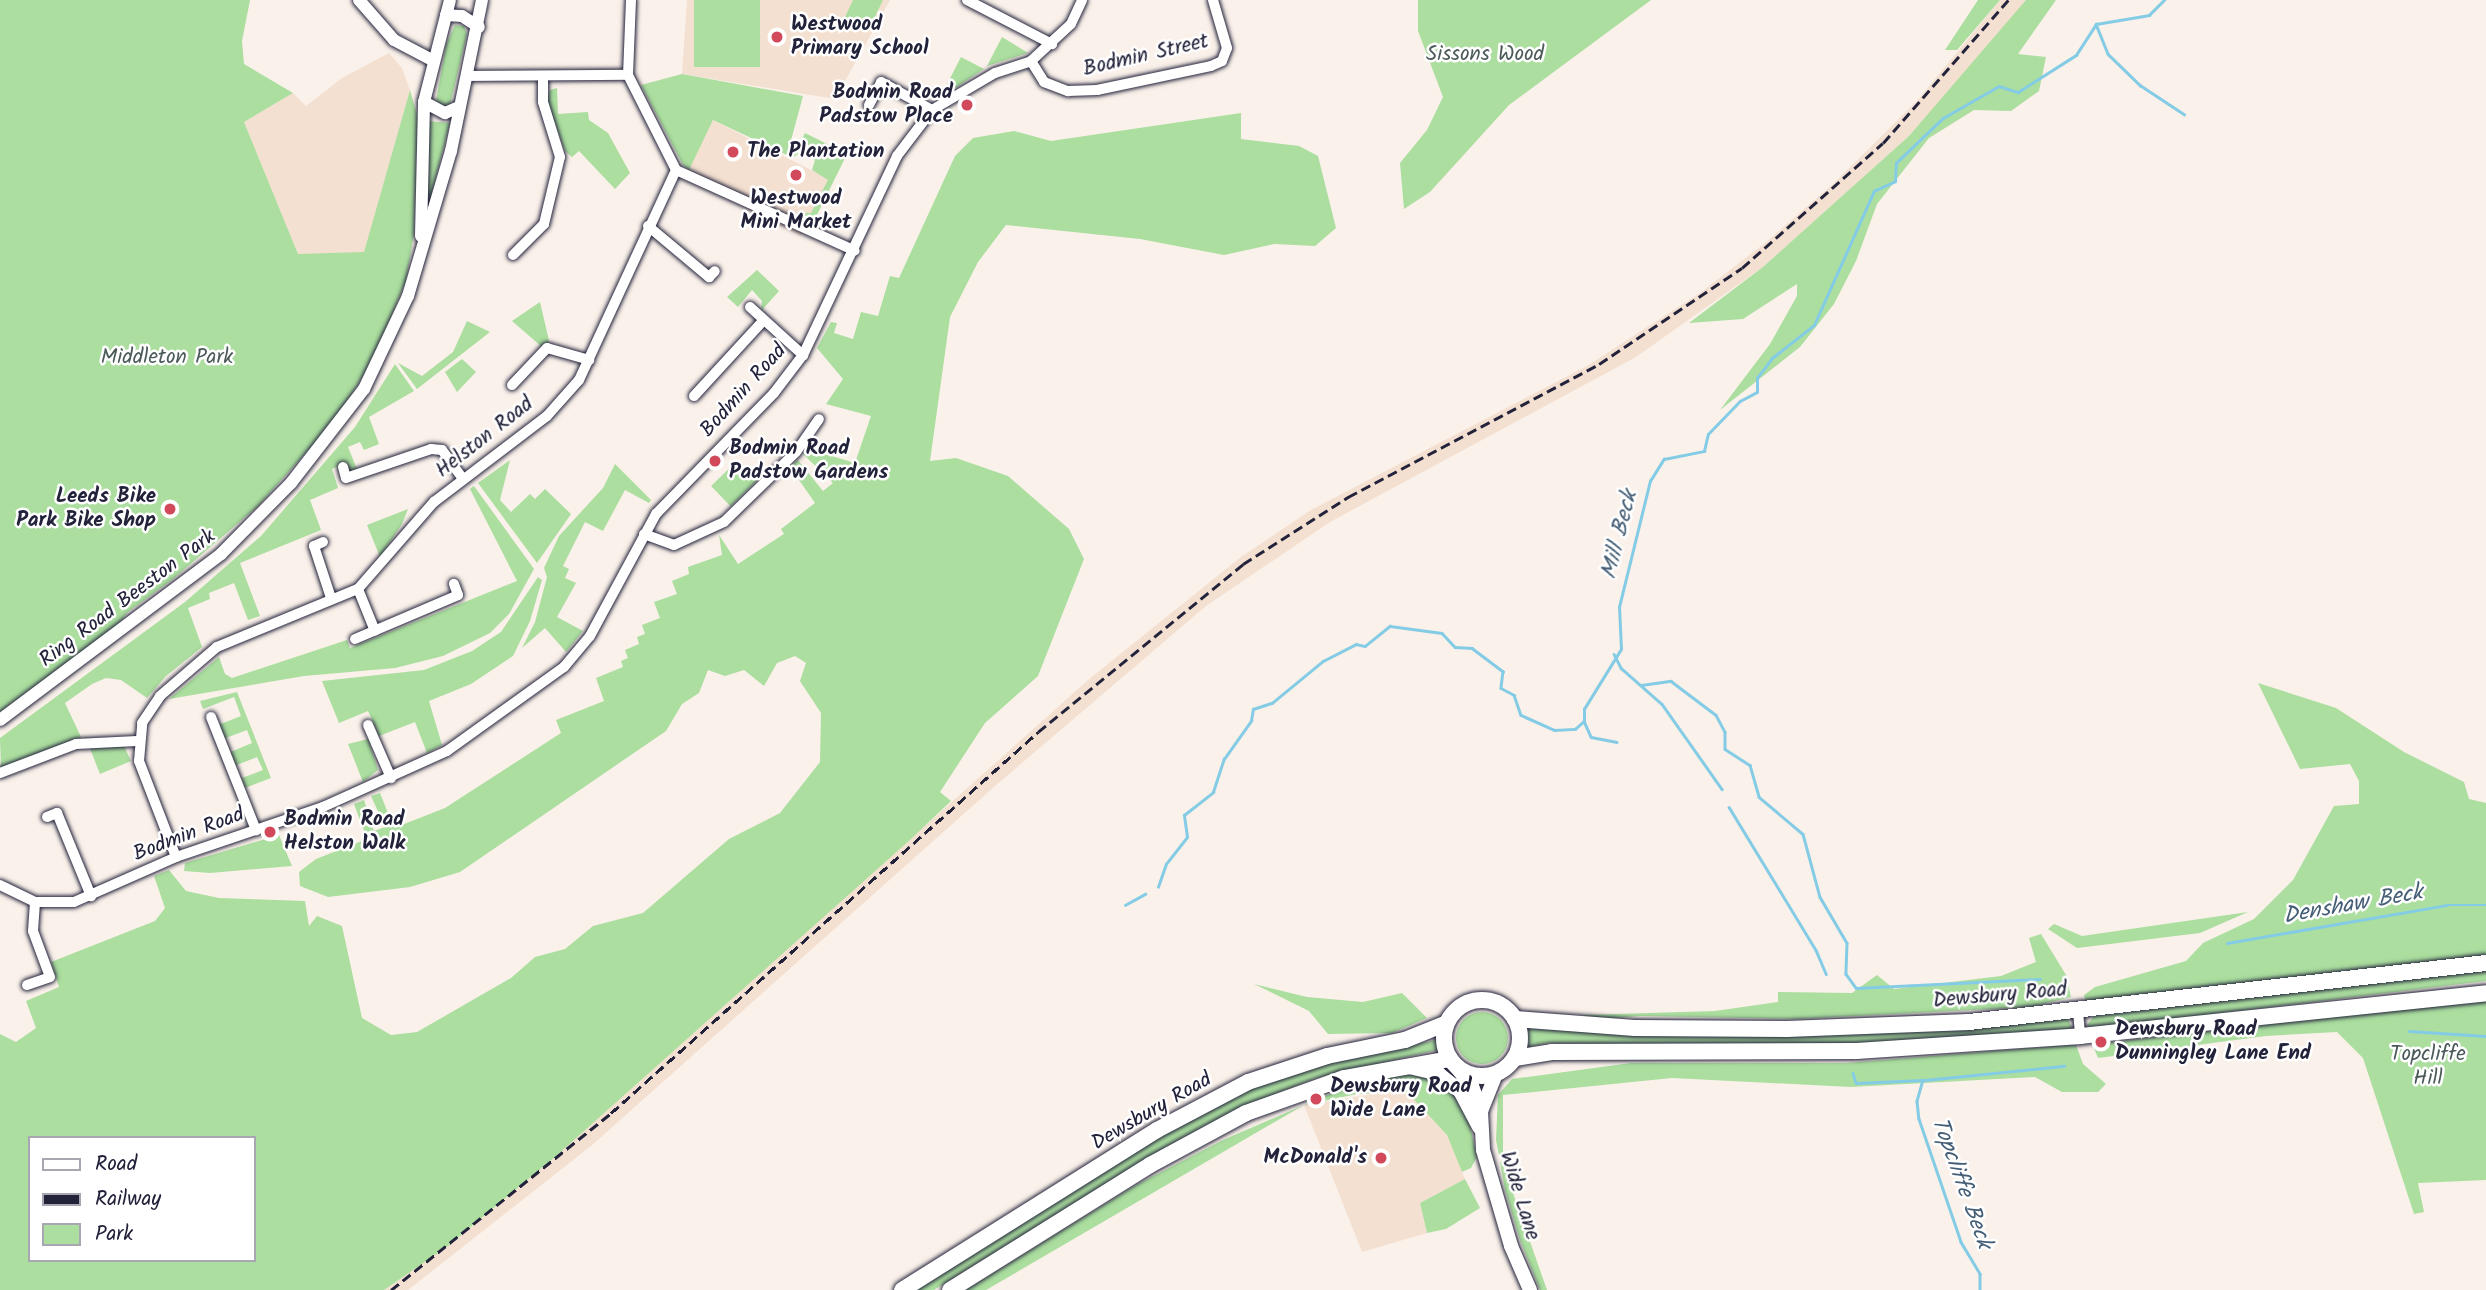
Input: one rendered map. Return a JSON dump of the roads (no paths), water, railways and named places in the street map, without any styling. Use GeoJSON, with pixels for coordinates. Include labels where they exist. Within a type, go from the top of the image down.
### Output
{"type":"FeatureCollection","features":[{"type":"Feature","properties":{"kind":"highway","name":"Dewsbury Road"},"geometry":{"type":"LineString","coordinates":[[902,1290],[1157,1130],[1248,1082],[1327,1056],[1405,1040],[1447,1023],[1464,1005],[1479,1000],[1496,1003],[1515,1019],[1636,1028],[1787,1029],[1969,1022],[2486,963]]}},
{"type":"Feature","properties":{"kind":"highway","name":"Dewsbury Road"},"geometry":{"type":"LineString","coordinates":[[1515,1058],[1552,1052],[1857,1051],[2080,1036],[2486,993]]}},
{"type":"Feature","properties":{"kind":"highway"},"geometry":{"type":"LineString","coordinates":[[950,1290],[1150,1165],[1245,1113],[1299,1091],[1398,1065],[1453,1063],[1475,1076],[1496,1074],[1515,1058],[1520,1039],[1515,1019]]}},
{"type":"Feature","properties":{"kind":"highway"},"geometry":{"type":"LineString","coordinates":[[1447,1023],[1444,1035],[1453,1063]]}},
{"type":"Feature","properties":{"kind":"main road","name":"Wide Lane"},"geometry":{"type":"LineString","coordinates":[[1453,1063],[1472,1086],[1481,1111],[1481,1131],[1496,1199],[1531,1290]]}},
{"type":"Feature","properties":{"kind":"main road"},"geometry":{"type":"LineString","coordinates":[[1398,1065],[1439,1074],[1450,1082],[1465,1096],[1481,1131]]}},
{"type":"Feature","properties":{"kind":"main road","name":"Wide Lane"},"geometry":{"type":"LineString","coordinates":[[1481,1111],[1496,1074]]}},
{"type":"Feature","properties":{"kind":"street"},"geometry":{"type":"LineString","coordinates":[[359,0],[394,40],[432,60]]}},
{"type":"Feature","properties":{"kind":"street","name":"Ring Road Beeston Park"},"geometry":{"type":"LineString","coordinates":[[421,251],[425,102],[432,60],[450,0]]}},
{"type":"Feature","properties":{"kind":"street","name":"Ring Road Beeston Park"},"geometry":{"type":"LineString","coordinates":[[0,720],[186,583],[278,498],[364,389],[389,344],[421,251],[451,151],[479,27],[482,0]]}},
{"type":"Feature","properties":{"kind":"street"},"geometry":{"type":"LineString","coordinates":[[631,0],[628,75],[676,170],[855,251]]}},
{"type":"Feature","properties":{"kind":"street"},"geometry":{"type":"LineString","coordinates":[[967,0],[1052,44]]}},
{"type":"Feature","properties":{"kind":"street","name":"Bodmin Road"},"geometry":{"type":"LineString","coordinates":[[0,885],[35,902],[56,905],[91,896],[176,858],[391,778],[469,737],[564,667],[590,636],[656,514],[774,393],[803,355],[855,251],[897,156],[932,110],[995,73],[1031,61],[1071,24],[1082,0]]}},
{"type":"Feature","properties":{"kind":"street","name":"Bodmin Street"},"geometry":{"type":"LineString","coordinates":[[1031,61],[1044,82],[1068,91],[1097,90],[1211,65],[1222,61],[1227,48],[1213,0]]}},
{"type":"Feature","properties":{"kind":"street"},"geometry":{"type":"LineString","coordinates":[[446,15],[462,16],[479,27]]}},
{"type":"Feature","properties":{"kind":"street"},"geometry":{"type":"LineString","coordinates":[[467,76],[543,79],[628,75]]}},
{"type":"Feature","properties":{"kind":"street"},"geometry":{"type":"LineString","coordinates":[[513,255],[544,224],[560,157],[543,102],[543,79]]}},
{"type":"Feature","properties":{"kind":"street"},"geometry":{"type":"LineString","coordinates":[[869,105],[881,82],[932,110]]}},
{"type":"Feature","properties":{"kind":"street"},"geometry":{"type":"LineString","coordinates":[[425,102],[445,113],[459,107]]}},
{"type":"Feature","properties":{"kind":"street","name":"Helston Road"},"geometry":{"type":"LineString","coordinates":[[137,741],[142,723],[160,696],[199,659],[230,641],[358,589],[374,575],[404,532],[463,479],[536,427],[568,395],[589,360],[648,226],[676,170]]}},
{"type":"Feature","properties":{"kind":"street"},"geometry":{"type":"LineString","coordinates":[[648,226],[709,277],[715,271]]}},
{"type":"Feature","properties":{"kind":"street"},"geometry":{"type":"LineString","coordinates":[[750,307],[803,355]]}},
{"type":"Feature","properties":{"kind":"street"},"geometry":{"type":"LineString","coordinates":[[694,396],[763,321]]}},
{"type":"Feature","properties":{"kind":"street"},"geometry":{"type":"LineString","coordinates":[[512,384],[547,348],[589,360]]}},
{"type":"Feature","properties":{"kind":"street"},"geometry":{"type":"LineString","coordinates":[[644,534],[674,545],[713,529],[796,452],[819,419]]}},
{"type":"Feature","properties":{"kind":"street"},"geometry":{"type":"LineString","coordinates":[[343,467],[346,478],[431,449],[442,450],[463,479]]}},
{"type":"Feature","properties":{"kind":"street"},"geometry":{"type":"LineString","coordinates":[[323,542],[314,546],[331,598]]}},
{"type":"Feature","properties":{"kind":"street"},"geometry":{"type":"LineString","coordinates":[[355,639],[458,595],[454,584]]}},
{"type":"Feature","properties":{"kind":"street"},"geometry":{"type":"LineString","coordinates":[[358,589],[375,631]]}},
{"type":"Feature","properties":{"kind":"street"},"geometry":{"type":"LineString","coordinates":[[211,717],[256,830]]}},
{"type":"Feature","properties":{"kind":"street"},"geometry":{"type":"LineString","coordinates":[[368,725],[391,778]]}},
{"type":"Feature","properties":{"kind":"street"},"geometry":{"type":"LineString","coordinates":[[0,773],[85,742],[137,741],[142,774],[176,858]]}},
{"type":"Feature","properties":{"kind":"street"},"geometry":{"type":"LineString","coordinates":[[47,817],[57,813],[91,896]]}},
{"type":"Feature","properties":{"kind":"street"},"geometry":{"type":"LineString","coordinates":[[27,985],[50,977],[33,931],[35,902]]}},
{"type":"Feature","properties":{"kind":"street"},"geometry":{"type":"LineString","coordinates":[[2078,1011],[2080,1036]]}},
{"type":"Feature","properties":{"kind":"waterway","name":"Mill Beck"},"geometry":{"type":"LineString","coordinates":[[1158,887],[1166,864],[1187,837],[1184,815],[1213,792],[1224,759],[1251,721],[1253,709],[1272,703],[1323,661],[1356,644],[1365,646],[1390,626],[1442,633],[1455,647],[1472,648],[1503,671],[1501,688],[1514,695],[1521,715],[1554,730],[1575,729],[1584,721],[1584,709],[1621,649],[1619,607],[1650,481],[1664,459],[1704,451],[1708,434],[1740,401],[1757,392],[1757,378],[1772,358],[1814,325],[1874,191],[1895,181],[1896,163],[1943,118],[1999,86],[2018,92],[2076,55],[2096,24],[2149,15],[2164,0]]}},
{"type":"Feature","properties":{"kind":"waterway"},"geometry":{"type":"LineString","coordinates":[[2096,24],[2108,54],[2140,85],[2184,114]]}},
{"type":"Feature","properties":{"kind":"waterway","name":"Topcliffe Beck"},"geometry":{"type":"LineString","coordinates":[[1614,654],[1621,668],[1662,704],[1722,789]]}},
{"type":"Feature","properties":{"kind":"waterway"},"geometry":{"type":"LineString","coordinates":[[1641,685],[1671,681],[1716,715],[1725,732],[1725,749],[1750,765],[1759,797],[1803,834],[1820,897],[1847,943],[1846,974],[1856,988],[2040,979]]}},
{"type":"Feature","properties":{"kind":"waterway"},"geometry":{"type":"LineString","coordinates":[[1584,721],[1591,737],[1617,742]]}},
{"type":"Feature","properties":{"kind":"waterway","name":"Topcliffe Beck"},"geometry":{"type":"LineString","coordinates":[[1729,807],[1816,950],[1826,974]]}},
{"type":"Feature","properties":{"kind":"waterway","name":"Mill Beck"},"geometry":{"type":"LineString","coordinates":[[1125,905],[1145,894]]}},
{"type":"Feature","properties":{"kind":"waterway","name":"Denshaw Beck"},"geometry":{"type":"LineString","coordinates":[[2227,943],[2446,905],[2486,905]]}},
{"type":"Feature","properties":{"kind":"waterway"},"geometry":{"type":"LineString","coordinates":[[2409,1031],[2486,1036]]}},
{"type":"Feature","properties":{"kind":"waterway"},"geometry":{"type":"LineString","coordinates":[[1925,1080],[2064,1066]]}},
{"type":"Feature","properties":{"kind":"waterway","name":"Topcliffe Beck"},"geometry":{"type":"LineString","coordinates":[[1853,1073],[1856,1083],[1923,1080],[1917,1101],[1919,1119],[1961,1242],[1980,1274],[1980,1290]]}},
{"type":"Feature","properties":{"kind":"railway"},"geometry":{"type":"LineString","coordinates":[[391,1290],[611,1113],[1038,732],[1243,564],[1348,497],[1599,364],[1742,268],[1883,143],[2008,0]]}},
{"type":"Feature","properties":{"kind":"place","name":"Westwood Primary School"},"geometry":{"type":"Point","coordinates":[777,37]}},
{"type":"Feature","properties":{"kind":"place","name":"Bodmin Road Padstow Place"},"geometry":{"type":"Point","coordinates":[967,105]}},
{"type":"Feature","properties":{"kind":"place","name":"The Plantation"},"geometry":{"type":"Point","coordinates":[733,152]}},
{"type":"Feature","properties":{"kind":"place","name":"Westwood Mini Market"},"geometry":{"type":"Point","coordinates":[796,175]}},
{"type":"Feature","properties":{"kind":"place","name":"Bodmin Road Padstow Gardens"},"geometry":{"type":"Point","coordinates":[715,461]}},
{"type":"Feature","properties":{"kind":"place","name":"Leeds Bike Park Bike Shop"},"geometry":{"type":"Point","coordinates":[170,509]}},
{"type":"Feature","properties":{"kind":"place","name":"Bodmin Road Helston Walk"},"geometry":{"type":"Point","coordinates":[270,832]}},
{"type":"Feature","properties":{"kind":"place","name":"Dewsbury Road Dunningley Lane End"},"geometry":{"type":"Point","coordinates":[2101,1042]}},
{"type":"Feature","properties":{"kind":"place","name":"Dewsbury Road Wide Lane"},"geometry":{"type":"Point","coordinates":[1316,1099]}},
{"type":"Feature","properties":{"kind":"place","name":"McDonald's"},"geometry":{"type":"Point","coordinates":[1381,1158]}},
{"type":"Feature","properties":{"kind":"park label","name":"Sissons Wood"},"geometry":{"type":"Point","coordinates":[1485,55]}},
{"type":"Feature","properties":{"kind":"park label","name":"Middleton Park"},"geometry":{"type":"Point","coordinates":[167,358]}},
{"type":"Feature","properties":{"kind":"park label","name":"Topcliffe Hill"},"geometry":{"type":"Point","coordinates":[2428,1067]}}]}
